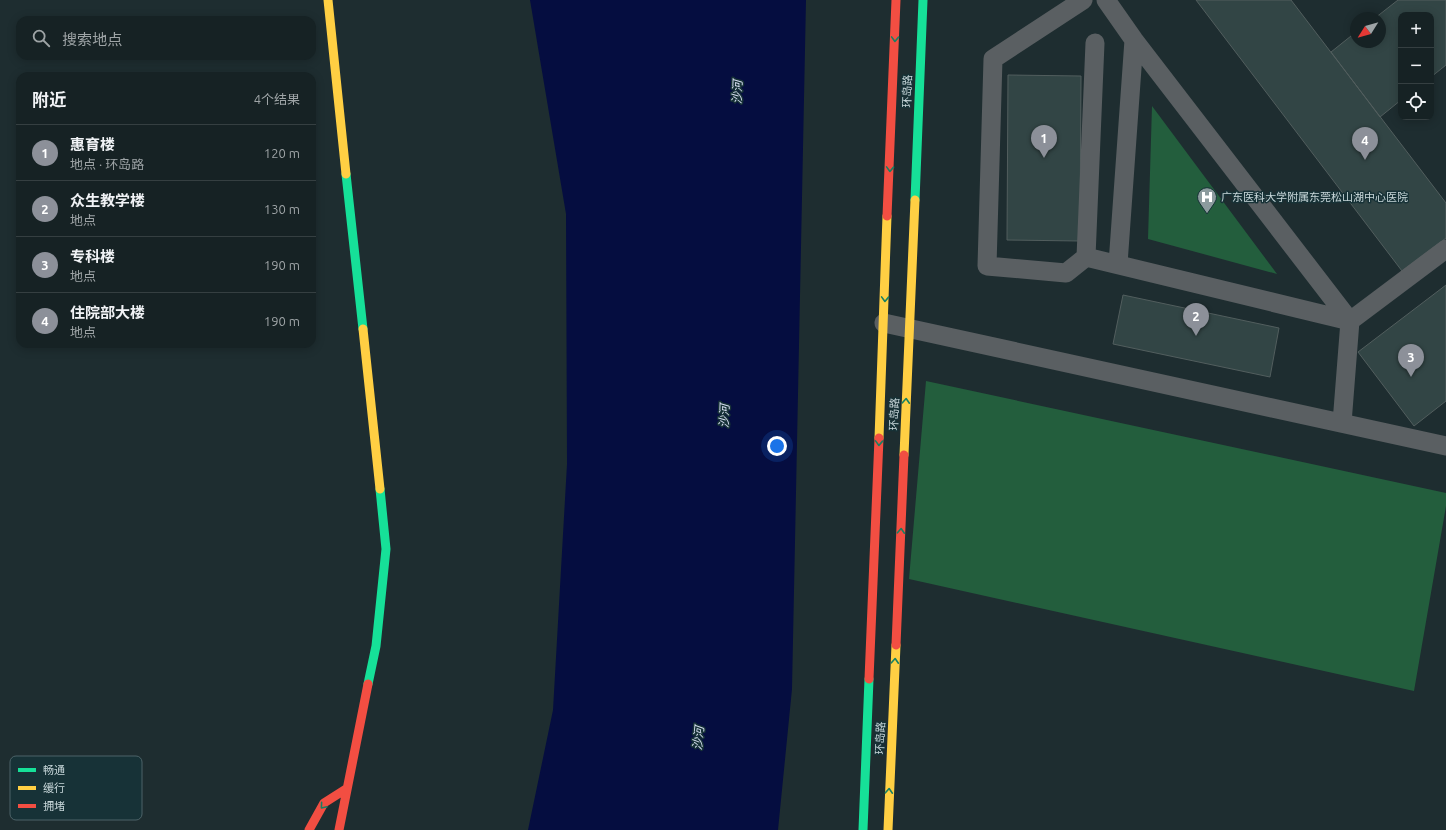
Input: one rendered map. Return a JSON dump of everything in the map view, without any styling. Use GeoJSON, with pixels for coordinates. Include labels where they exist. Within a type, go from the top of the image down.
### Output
{"type":"FeatureCollection","features":[{"type":"Feature","properties":{"kind":"main road"},"geometry":{"type":"LineString","coordinates":[[328,0],[386,549],[376,646],[346,789],[339,830]]}},
{"type":"Feature","properties":{"kind":"main road","name":"环岛路"},"geometry":{"type":"LineString","coordinates":[[863,830],[896,0]]}},
{"type":"Feature","properties":{"kind":"main road","name":"环岛路"},"geometry":{"type":"LineString","coordinates":[[888,830],[923,0]]}},
{"type":"Feature","properties":{"kind":"main road"},"geometry":{"type":"LineString","coordinates":[[309,830],[324,803],[346,789]]}},
{"type":"Feature","properties":{"kind":"street"},"geometry":{"type":"LineString","coordinates":[[1083,0],[993,59],[987,266],[1066,273],[1086,257],[1095,43]]}},
{"type":"Feature","properties":{"kind":"street"},"geometry":{"type":"LineString","coordinates":[[1106,0],[1134,40],[1350,321],[1342,423]]}},
{"type":"Feature","properties":{"kind":"street"},"geometry":{"type":"LineString","coordinates":[[1118,264],[1134,40]]}},
{"type":"Feature","properties":{"kind":"street"},"geometry":{"type":"LineString","coordinates":[[1350,321],[1446,249]]}},
{"type":"Feature","properties":{"kind":"street"},"geometry":{"type":"LineString","coordinates":[[1086,257],[1350,321]]}},
{"type":"Feature","properties":{"kind":"street"},"geometry":{"type":"LineString","coordinates":[[884,323],[1446,446]]}},
{"type":"Feature","properties":{"kind":"green space"},"geometry":{"type":"Polygon","coordinates":[[[1152,106],[1277,274],[1148,239],[1152,106]]]}},
{"type":"Feature","properties":{"kind":"green space"},"geometry":{"type":"Polygon","coordinates":[[[926,381],[1446,493],[1446,506],[1414,691],[909,579],[926,381]]]}},
{"type":"Feature","properties":{"kind":"water","name":"沙河"},"geometry":{"type":"Polygon","coordinates":[[[530,0],[806,0],[792,689],[778,830],[528,830],[553,710],[567,464],[566,214],[530,0]]]}},
{"type":"Feature","properties":{"kind":"building"},"geometry":{"type":"Polygon","coordinates":[[[1196,0],[1291,0],[1446,203],[1446,238],[1402,271],[1196,0]]]}},
{"type":"Feature","properties":{"kind":"building"},"geometry":{"type":"Polygon","coordinates":[[[1398,0],[1446,0],[1446,65],[1434,75],[1434,12],[1398,12],[1398,102],[1380,117],[1331,52],[1350,37],[1350,48],[1386,48],[1386,12],[1383,12],[1398,0]]]}},
{"type":"Feature","properties":{"kind":"building"},"geometry":{"type":"Polygon","coordinates":[[[1008,75],[1081,76],[1080,241],[1007,240],[1008,75]]]}},
{"type":"Feature","properties":{"kind":"building"},"geometry":{"type":"Polygon","coordinates":[[[1446,285],[1446,401],[1414,426],[1358,352],[1446,285]]]}},
{"type":"Feature","properties":{"kind":"building"},"geometry":{"type":"Polygon","coordinates":[[[1123,295],[1279,328],[1270,377],[1113,344],[1123,295]]]}},
{"type":"Feature","properties":{"kind":"traffic: fast"},"geometry":{"type":"LineString","coordinates":[[915,200],[923,0]]}},
{"type":"Feature","properties":{"kind":"traffic: fast"},"geometry":{"type":"LineString","coordinates":[[346,174],[363,329]]}},
{"type":"Feature","properties":{"kind":"traffic: fast"},"geometry":{"type":"LineString","coordinates":[[368,684],[376,646],[386,549],[380,489]]}},
{"type":"Feature","properties":{"kind":"traffic: fast"},"geometry":{"type":"LineString","coordinates":[[863,830],[869,679]]}},
{"type":"Feature","properties":{"kind":"traffic: slow"},"geometry":{"type":"LineString","coordinates":[[328,0],[346,174]]}},
{"type":"Feature","properties":{"kind":"traffic: slow"},"geometry":{"type":"LineString","coordinates":[[904,455],[915,200]]}},
{"type":"Feature","properties":{"kind":"traffic: slow"},"geometry":{"type":"LineString","coordinates":[[879,438],[887,216]]}},
{"type":"Feature","properties":{"kind":"traffic: slow"},"geometry":{"type":"LineString","coordinates":[[363,329],[380,489]]}},
{"type":"Feature","properties":{"kind":"traffic: slow"},"geometry":{"type":"LineString","coordinates":[[888,830],[896,645]]}},
{"type":"Feature","properties":{"kind":"traffic: jam"},"geometry":{"type":"LineString","coordinates":[[887,216],[896,0]]}},
{"type":"Feature","properties":{"kind":"traffic: jam"},"geometry":{"type":"LineString","coordinates":[[869,679],[879,438]]}},
{"type":"Feature","properties":{"kind":"traffic: jam"},"geometry":{"type":"LineString","coordinates":[[896,645],[904,455]]}},
{"type":"Feature","properties":{"kind":"traffic: jam"},"geometry":{"type":"LineString","coordinates":[[339,830],[368,684]]}},
{"type":"Feature","properties":{"kind":"traffic: jam"},"geometry":{"type":"LineString","coordinates":[[309,830],[324,803],[346,789]]}},
{"type":"Feature","properties":{"kind":"place","name":"惠育楼"},"geometry":{"type":"Point","coordinates":[1044,158]}},
{"type":"Feature","properties":{"kind":"place","name":"住院部大楼"},"geometry":{"type":"Point","coordinates":[1365,160]}},
{"type":"Feature","properties":{"kind":"place","name":"广东医科大学附属东莞松山湖中心医院"},"geometry":{"type":"Point","coordinates":[1207,214]}},
{"type":"Feature","properties":{"kind":"place","name":"众生教学楼"},"geometry":{"type":"Point","coordinates":[1196,336]}},
{"type":"Feature","properties":{"kind":"place","name":"专科楼"},"geometry":{"type":"Point","coordinates":[1411,377]}}]}
